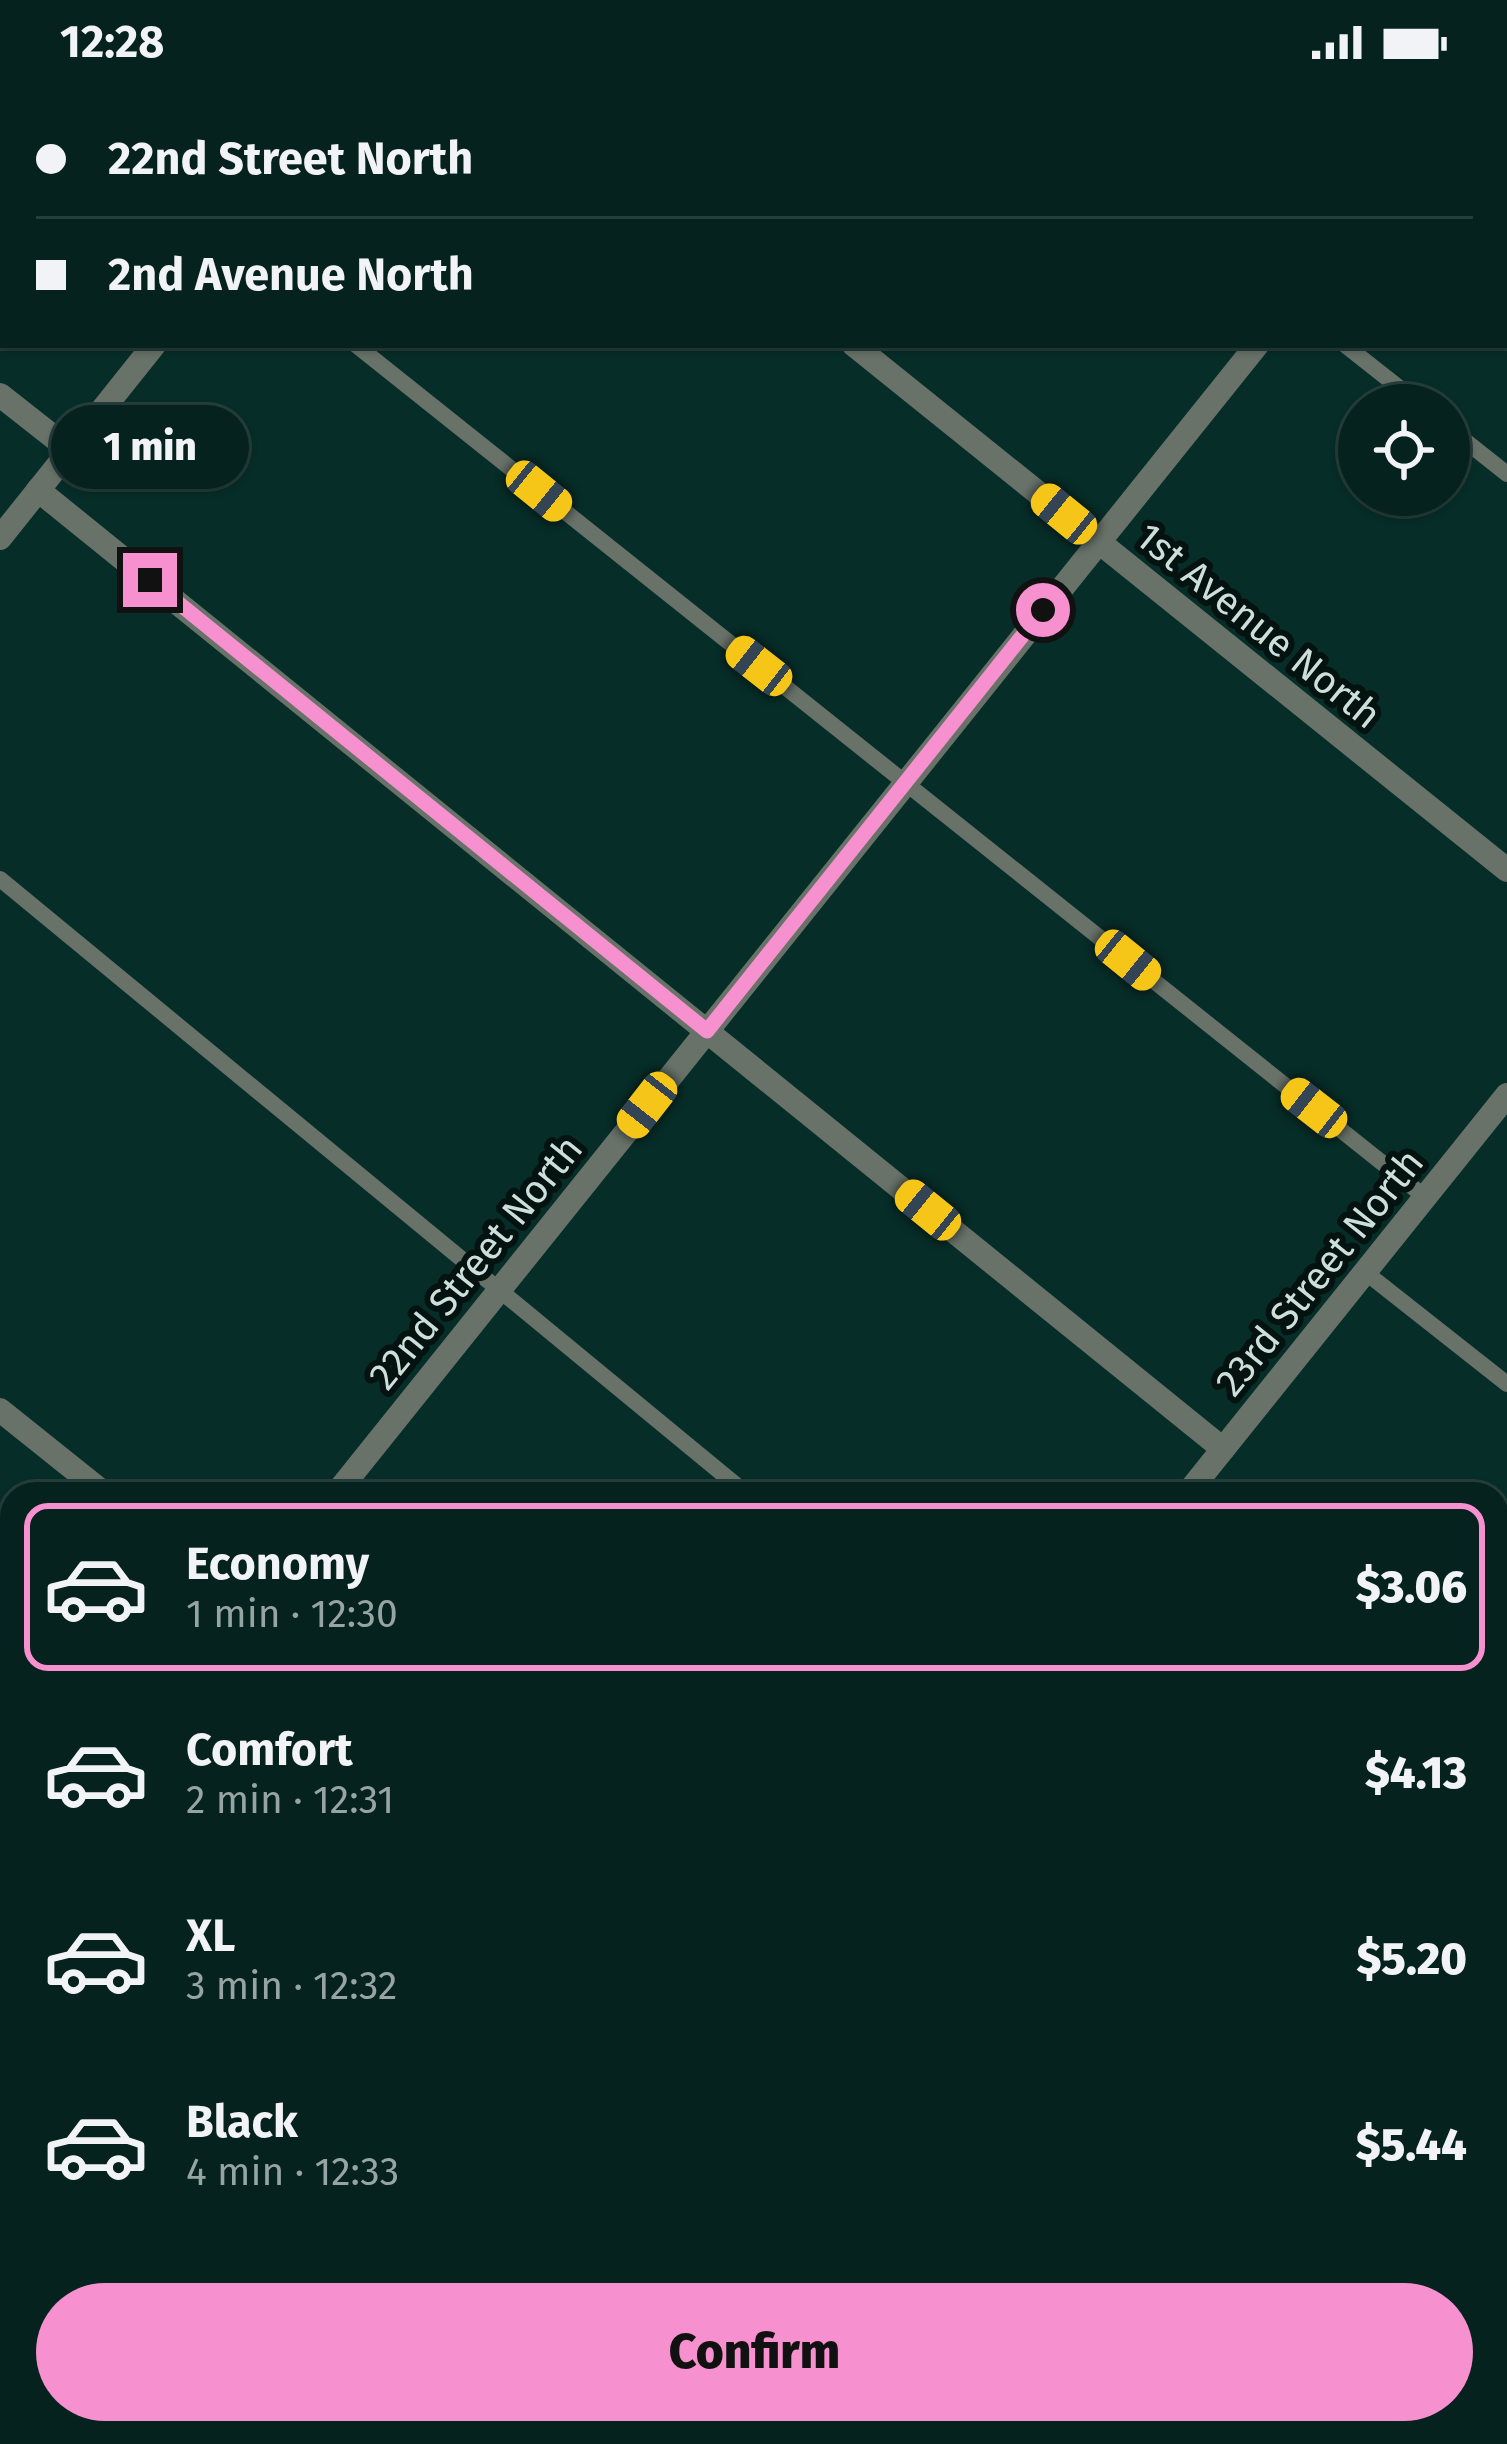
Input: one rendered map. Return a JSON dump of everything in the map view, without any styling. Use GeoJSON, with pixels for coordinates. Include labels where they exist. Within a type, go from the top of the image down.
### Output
{"type":"FeatureCollection","features":[{"type":"Feature","properties":{"kind":"street"},"geometry":{"type":"LineString","coordinates":[[0,538],[152,348]]}},
{"type":"Feature","properties":{"kind":"street","name":"1st Avenue North"},"geometry":{"type":"LineString","coordinates":[[858,348],[1507,870]]}},
{"type":"Feature","properties":{"kind":"street","name":"22nd Street North"},"geometry":{"type":"LineString","coordinates":[[345,1482],[1255,348]]}},
{"type":"Feature","properties":{"kind":"street"},"geometry":{"type":"LineString","coordinates":[[0,395],[70,450]]}},
{"type":"Feature","properties":{"kind":"street"},"geometry":{"type":"LineString","coordinates":[[38,490],[1223,1449]]}},
{"type":"Feature","properties":{"kind":"street","name":"23rd Street North"},"geometry":{"type":"LineString","coordinates":[[1197,1482],[1507,1095]]}},
{"type":"Feature","properties":{"kind":"street"},"geometry":{"type":"LineString","coordinates":[[0,1410],[90,1482]]}},
{"type":"Feature","properties":{"kind":"lane"},"geometry":{"type":"LineString","coordinates":[[360,348],[1425,1197]]}},
{"type":"Feature","properties":{"kind":"lane"},"geometry":{"type":"LineString","coordinates":[[1349,348],[1394,384]]}},
{"type":"Feature","properties":{"kind":"lane"},"geometry":{"type":"LineString","coordinates":[[1470,445],[1507,474]]}},
{"type":"Feature","properties":{"kind":"lane"},"geometry":{"type":"LineString","coordinates":[[0,879],[732,1482]]}},
{"type":"Feature","properties":{"kind":"lane"},"geometry":{"type":"LineString","coordinates":[[1365,1272],[1507,1384]]}},
{"type":"Feature","properties":{"kind":"route"},"geometry":{"type":"LineString","coordinates":[[150,580],[707,1031],[1043,610]]}}]}
